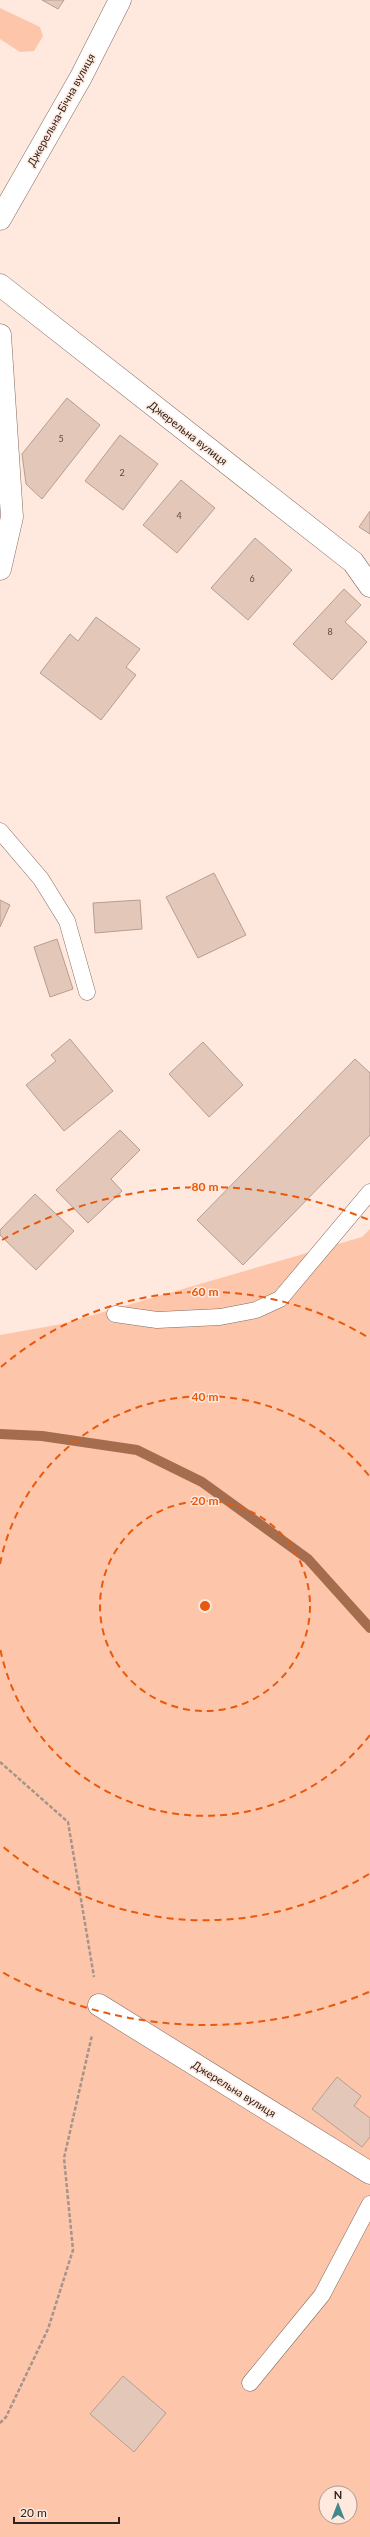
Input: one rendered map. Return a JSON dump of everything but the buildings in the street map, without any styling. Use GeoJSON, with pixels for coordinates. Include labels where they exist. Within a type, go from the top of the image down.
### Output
{"type":"FeatureCollection","features":[{"type":"Feature","properties":{"kind":"street","name":"Джерельна-Бічна вулиця"},"geometry":{"type":"LineString","coordinates":[[0,219],[81,77],[120,0]]}},
{"type":"Feature","properties":{"kind":"street","name":"Джерельна вулиця"},"geometry":{"type":"LineString","coordinates":[[0,285],[361,567],[370,586]]}},
{"type":"Feature","properties":{"kind":"street"},"geometry":{"type":"LineString","coordinates":[[0,335],[12,517],[0,569]]}},
{"type":"Feature","properties":{"kind":"street","name":"Джерельна вулиця"},"geometry":{"type":"LineString","coordinates":[[98,2005],[370,2174]]}},
{"type":"Feature","properties":{"kind":"lane"},"geometry":{"type":"LineString","coordinates":[[0,831],[41,879],[66,921],[88,992]]}},
{"type":"Feature","properties":{"kind":"lane"},"geometry":{"type":"LineString","coordinates":[[114,1314],[157,1320],[220,1317],[256,1310],[280,1299],[370,1192]]}},
{"type":"Feature","properties":{"kind":"lane"},"geometry":{"type":"LineString","coordinates":[[250,2383],[322,2295],[370,2204]]}},
{"type":"Feature","properties":{"kind":"path"},"geometry":{"type":"LineString","coordinates":[[0,1762],[68,1822],[80,1885],[98,2005],[64,2158],[73,2250],[48,2329],[6,2417],[0,2424]]}},
{"type":"Feature","properties":{"kind":"shaded area"},"geometry":{"type":"Polygon","coordinates":[[[0,8],[40,27],[43,36],[34,51],[20,52],[0,39],[0,8]]]}},
{"type":"Feature","properties":{"kind":"shaded area"},"geometry":{"type":"Polygon","coordinates":[[[370,1229],[370,2537],[0,2537],[0,1335],[62,1324],[362,1237],[370,1229]]]}},
{"type":"Feature","properties":{"kind":"waterway"},"geometry":{"type":"LineString","coordinates":[[0,1434],[42,1436],[137,1450],[202,1482],[308,1559],[370,1628]]}}]}
